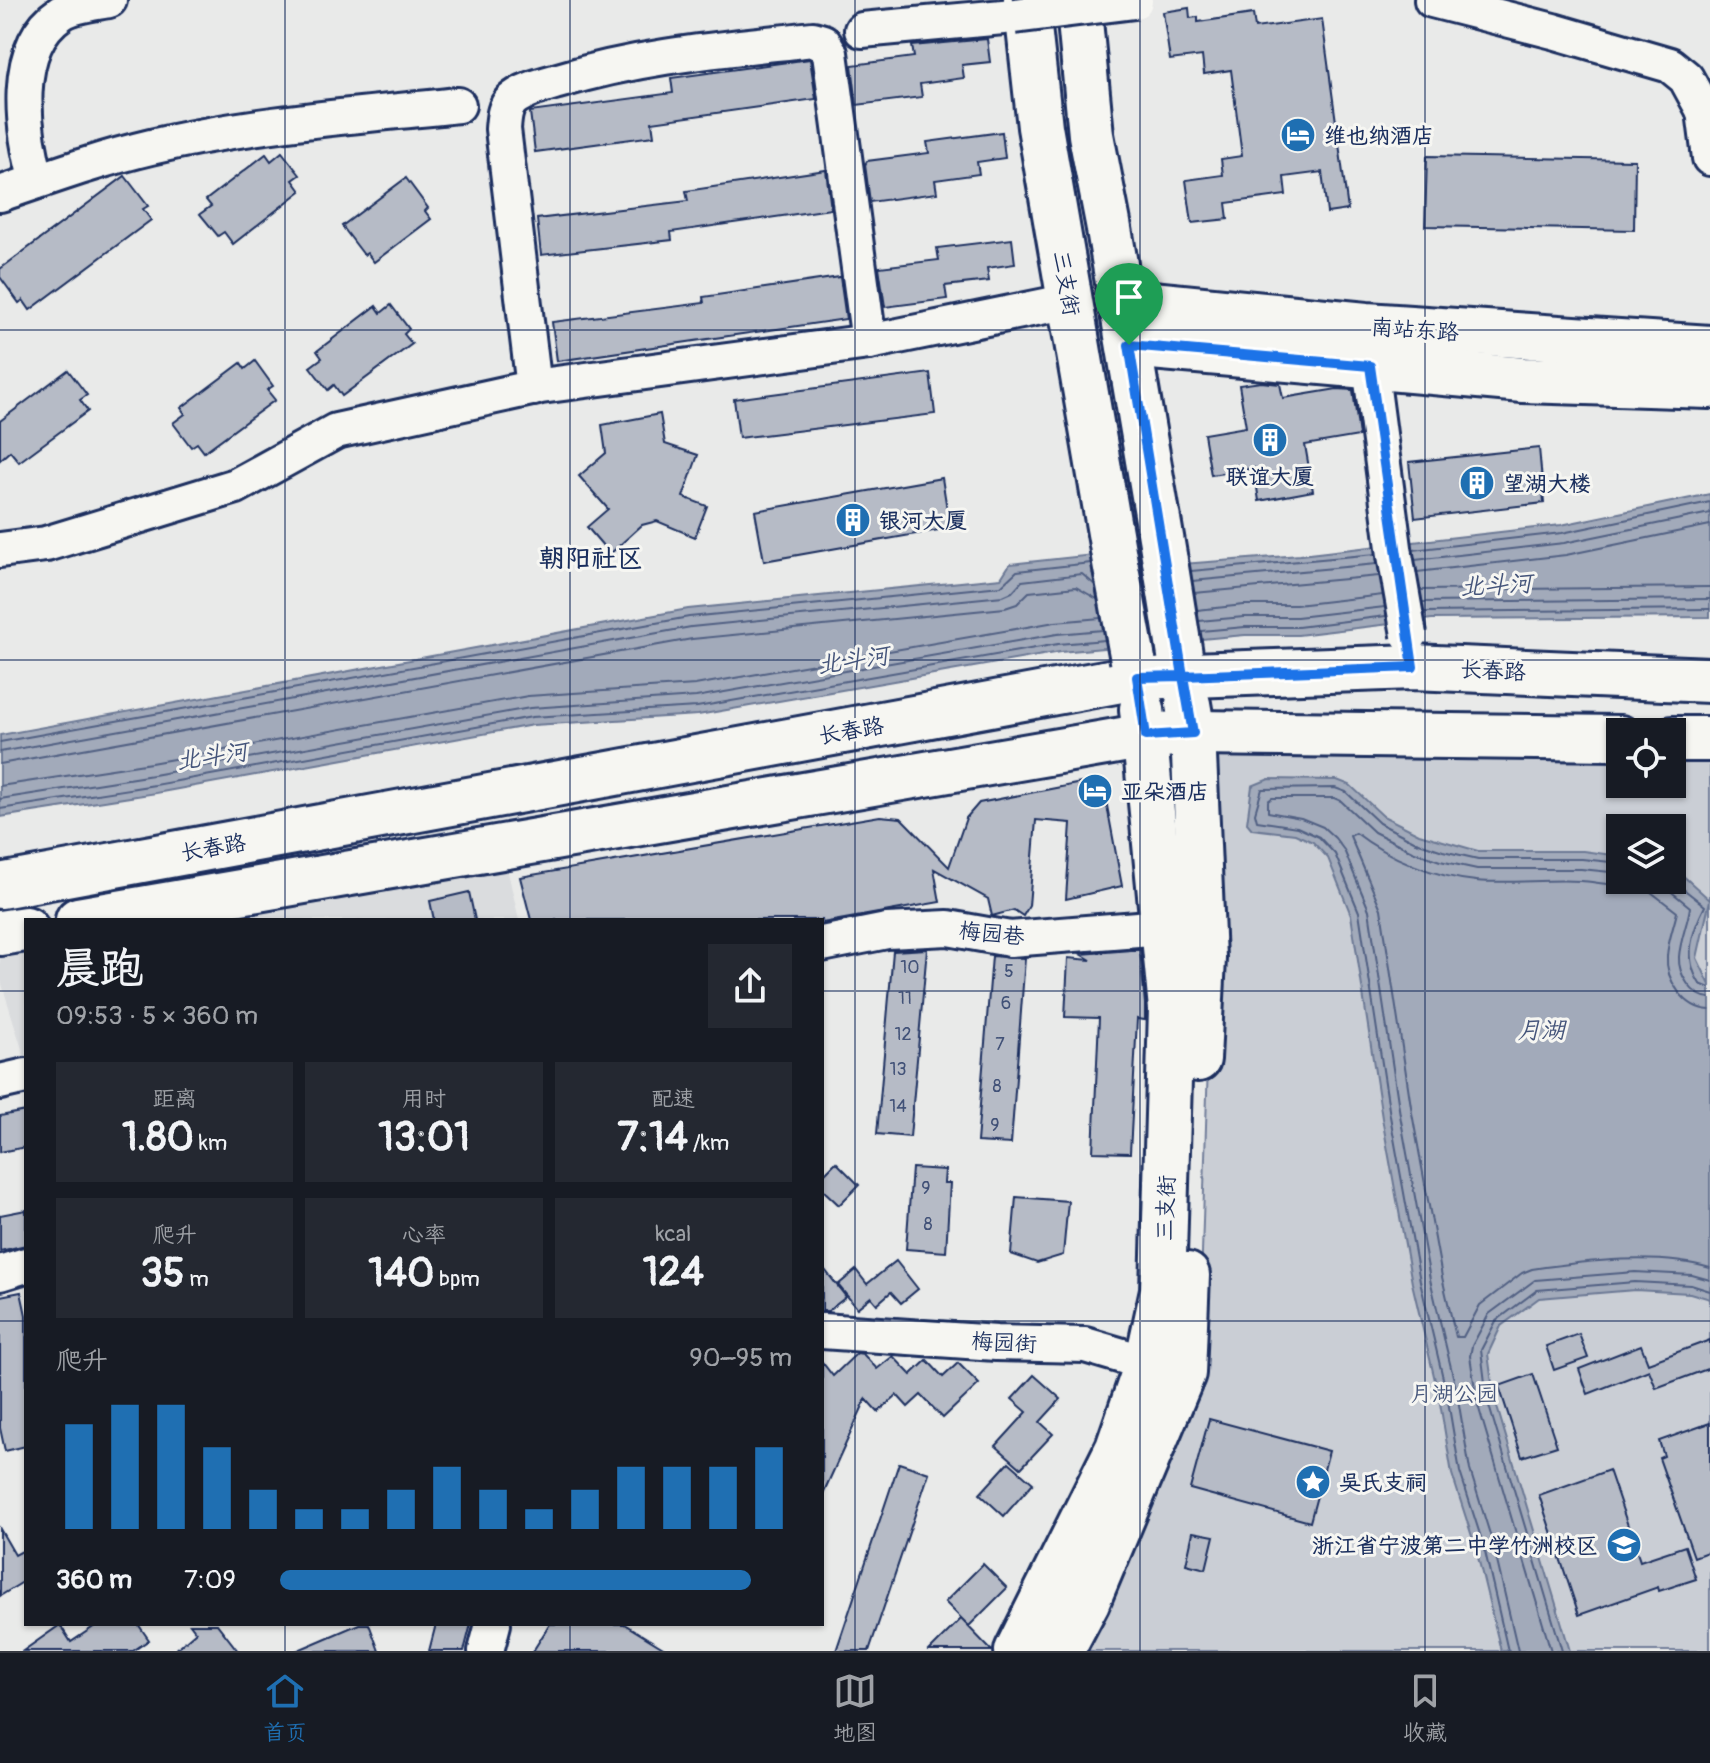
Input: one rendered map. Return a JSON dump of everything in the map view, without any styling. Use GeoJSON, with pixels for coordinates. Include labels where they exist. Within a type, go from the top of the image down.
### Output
{"type":"FeatureCollection","features":[{"type":"Feature","properties":{"kind":"main road"},"geometry":{"type":"LineString","coordinates":[[1078,0],[1091,135],[1181,665]]}},
{"type":"Feature","properties":{"kind":"main road","name":"三支街"},"geometry":{"type":"LineString","coordinates":[[1002,9],[1040,127],[1135,668],[1146,736],[1171,1009],[1163,1274],[1165,1368],[1118,1448],[1017,1651]]}},
{"type":"Feature","properties":{"kind":"main road","name":"南站东路"},"geometry":{"type":"LineString","coordinates":[[1121,301],[1366,325],[1710,348]]}},
{"type":"Feature","properties":{"kind":"main road","name":"南站东路"},"geometry":{"type":"LineString","coordinates":[[1129,345],[1523,380],[1710,386]]}},
{"type":"Feature","properties":{"kind":"main road","name":"长春路"},"geometry":{"type":"LineString","coordinates":[[0,886],[1135,668],[1411,651],[1710,680]]}},
{"type":"Feature","properties":{"kind":"main road","name":"三支街"},"geometry":{"type":"LineString","coordinates":[[1061,1651],[1087,1602],[1165,1368],[1203,958],[1193,733],[1181,665]]}},
{"type":"Feature","properties":{"kind":"main road"},"geometry":{"type":"LineString","coordinates":[[90,918],[1146,736],[1193,733],[1606,738]]}},
{"type":"Feature","properties":{"kind":"main road"},"geometry":{"type":"LineString","coordinates":[[1686,739],[1710,739]]}},
{"type":"Feature","properties":{"kind":"main road"},"geometry":{"type":"LineString","coordinates":[[0,933],[24,929]]}},
{"type":"Feature","properties":{"kind":"street"},"geometry":{"type":"LineString","coordinates":[[37,181],[23,120],[31,52],[45,27],[62,11],[109,0]]}},
{"type":"Feature","properties":{"kind":"street"},"geometry":{"type":"LineString","coordinates":[[862,30],[1002,9],[1146,0]]}},
{"type":"Feature","properties":{"kind":"street"},"geometry":{"type":"LineString","coordinates":[[1432,0],[1670,65],[1686,78],[1707,111],[1710,158]]}},
{"type":"Feature","properties":{"kind":"street"},"geometry":{"type":"LineString","coordinates":[[534,388],[503,129],[504,113],[513,99],[537,87],[647,58],[813,39],[823,42],[830,53],[869,342]]}},
{"type":"Feature","properties":{"kind":"street"},"geometry":{"type":"LineString","coordinates":[[0,194],[152,147],[257,127],[458,105]]}},
{"type":"Feature","properties":{"kind":"street"},"geometry":{"type":"LineString","coordinates":[[0,550],[46,544],[236,486],[336,431],[534,388],[869,342],[1070,301]]}},
{"type":"Feature","properties":{"kind":"street"},"geometry":{"type":"LineString","coordinates":[[1370,366],[1411,651]]}},
{"type":"Feature","properties":{"kind":"street","name":"梅园巷"},"geometry":{"type":"LineString","coordinates":[[824,944],[903,930],[948,928],[1010,939],[1163,927]]}},
{"type":"Feature","properties":{"kind":"street"},"geometry":{"type":"LineString","coordinates":[[0,1082],[24,1076]]}},
{"type":"Feature","properties":{"kind":"street"},"geometry":{"type":"LineString","coordinates":[[0,1273],[24,1266]]}},
{"type":"Feature","properties":{"kind":"street","name":"梅园街"},"geometry":{"type":"LineString","coordinates":[[824,1331],[996,1343],[1085,1345],[1165,1368]]}},
{"type":"Feature","properties":{"kind":"street"},"geometry":{"type":"LineString","coordinates":[[486,1651],[492,1626]]}},
{"type":"Feature","properties":{"kind":"shaded area"},"geometry":{"type":"Polygon","coordinates":[[[506,864],[519,918],[194,918],[506,864]]]}},
{"type":"Feature","properties":{"kind":"shaded area"},"geometry":{"type":"Polygon","coordinates":[[[24,947],[24,1056],[0,978],[0,952],[24,947]]]}},
{"type":"Feature","properties":{"kind":"green space","name":"月湖公园"},"geometry":{"type":"Polygon","coordinates":[[[1209,742],[1606,754],[1606,798],[1686,798],[1686,758],[1710,759],[1710,1651],[1079,1651],[1198,1380],[1209,1031],[1209,742]]]}},
{"type":"Feature","properties":{"kind":"water","name":"北斗河"},"geometry":{"type":"Polygon","coordinates":[[[1710,494],[1710,617],[1432,619],[1298,635],[1245,635],[1060,652],[698,715],[533,725],[156,793],[0,817],[0,735],[688,609],[1001,578],[1010,564],[1102,554],[1103,570],[1300,555],[1561,525],[1710,494]]]}},
{"type":"Feature","properties":{"kind":"water","name":"月湖"},"geometry":{"type":"Polygon","coordinates":[[[1269,779],[1337,780],[1350,785],[1383,816],[1419,834],[1478,851],[1583,851],[1606,854],[1606,894],[1686,894],[1686,878],[1710,900],[1697,958],[1710,985],[1710,1299],[1690,1293],[1635,1290],[1539,1298],[1501,1326],[1488,1354],[1494,1397],[1570,1651],[1501,1651],[1476,1549],[1452,1474],[1439,1397],[1412,1283],[1382,1118],[1351,915],[1328,858],[1313,842],[1295,834],[1252,829],[1247,823],[1252,786],[1269,779]]]}},
{"type":"Feature","properties":{"kind":"building"},"geometry":{"type":"Polygon","coordinates":[[[1189,8],[1190,18],[1198,17],[1198,22],[1253,14],[1255,28],[1322,19],[1348,210],[1327,213],[1322,172],[1284,177],[1286,195],[1226,203],[1228,219],[1192,223],[1186,180],[1223,175],[1221,159],[1242,156],[1231,70],[1204,74],[1202,56],[1170,60],[1163,12],[1189,8]]]}},
{"type":"Feature","properties":{"kind":"building"},"geometry":{"type":"Polygon","coordinates":[[[987,39],[990,62],[962,65],[964,78],[920,84],[922,97],[857,105],[852,65],[914,57],[912,46],[987,39]]]}},
{"type":"Feature","properties":{"kind":"building"},"geometry":{"type":"Polygon","coordinates":[[[810,59],[816,99],[652,122],[654,136],[535,152],[530,112],[673,93],[671,78],[810,59]]]}},
{"type":"Feature","properties":{"kind":"building"},"geometry":{"type":"Polygon","coordinates":[[[1002,132],[1005,158],[977,162],[979,174],[935,180],[937,193],[870,202],[867,161],[929,153],[927,142],[1002,132]]]}},
{"type":"Feature","properties":{"kind":"building"},"geometry":{"type":"Polygon","coordinates":[[[282,152],[300,175],[293,180],[301,191],[233,244],[224,232],[218,236],[200,214],[211,206],[206,200],[266,154],[271,161],[282,152]]]}},
{"type":"Feature","properties":{"kind":"building"},"geometry":{"type":"Polygon","coordinates":[[[1427,156],[1635,160],[1634,230],[1425,226],[1427,156]]]}},
{"type":"Feature","properties":{"kind":"building"},"geometry":{"type":"Polygon","coordinates":[[[826,170],[831,209],[671,232],[672,240],[541,255],[537,219],[688,201],[686,191],[826,170]]]}},
{"type":"Feature","properties":{"kind":"building"},"geometry":{"type":"Polygon","coordinates":[[[125,176],[148,206],[143,209],[151,220],[30,310],[23,300],[19,303],[0,277],[0,269],[125,176]]]}},
{"type":"Feature","properties":{"kind":"building"},"geometry":{"type":"Polygon","coordinates":[[[406,178],[428,208],[425,211],[431,219],[374,262],[367,253],[364,255],[342,226],[406,178]]]}},
{"type":"Feature","properties":{"kind":"building"},"geometry":{"type":"Polygon","coordinates":[[[1012,239],[1015,264],[987,268],[989,281],[945,286],[947,299],[885,307],[879,267],[939,260],[937,248],[1012,239]]]}},
{"type":"Feature","properties":{"kind":"building"},"geometry":{"type":"Polygon","coordinates":[[[840,277],[846,319],[557,361],[552,322],[704,303],[703,297],[840,277]]]}},
{"type":"Feature","properties":{"kind":"building"},"geometry":{"type":"Polygon","coordinates":[[[391,305],[409,329],[404,334],[412,344],[342,396],[334,385],[328,390],[310,367],[322,358],[317,351],[376,306],[381,313],[391,305]]]}},
{"type":"Feature","properties":{"kind":"building"},"geometry":{"type":"Polygon","coordinates":[[[255,361],[273,386],[267,390],[275,400],[204,452],[197,443],[191,447],[173,423],[185,414],[181,408],[241,363],[245,369],[255,361]]]}},
{"type":"Feature","properties":{"kind":"building"},"geometry":{"type":"Polygon","coordinates":[[[68,370],[87,395],[80,400],[88,411],[19,462],[10,451],[0,460],[0,421],[68,370]]]}},
{"type":"Feature","properties":{"kind":"building"},"geometry":{"type":"Polygon","coordinates":[[[930,373],[935,414],[739,438],[734,399],[930,373]]]}},
{"type":"Feature","properties":{"kind":"building","name":"联谊大厦"},"geometry":{"type":"Polygon","coordinates":[[[1261,382],[1280,384],[1283,398],[1337,389],[1353,390],[1359,436],[1305,445],[1313,491],[1259,501],[1254,468],[1211,475],[1204,434],[1246,427],[1239,385],[1261,382]]]}},
{"type":"Feature","properties":{"kind":"building"},"geometry":{"type":"Polygon","coordinates":[[[660,414],[665,444],[698,455],[683,497],[707,506],[695,537],[657,521],[642,525],[610,554],[587,527],[608,509],[579,476],[606,453],[602,425],[660,414]]]}},
{"type":"Feature","properties":{"kind":"building","name":"望湖大楼"},"geometry":{"type":"Polygon","coordinates":[[[1539,448],[1544,503],[1415,518],[1409,462],[1539,448]]]}},
{"type":"Feature","properties":{"kind":"building","name":"银河大厦"},"geometry":{"type":"Polygon","coordinates":[[[942,478],[950,528],[764,561],[755,511],[942,478]]]}},
{"type":"Feature","properties":{"kind":"building"},"geometry":{"type":"Polygon","coordinates":[[[1102,779],[1122,886],[1066,899],[1071,823],[1036,820],[1029,906],[1023,916],[1014,910],[992,916],[988,899],[934,869],[940,902],[824,923],[824,918],[530,918],[520,877],[880,816],[901,818],[949,867],[966,818],[979,803],[1102,779]]]}},
{"type":"Feature","properties":{"kind":"building"},"geometry":{"type":"Polygon","coordinates":[[[469,892],[475,918],[434,918],[430,901],[469,892]]]}},
{"type":"Feature","properties":{"kind":"building"},"geometry":{"type":"Polygon","coordinates":[[[927,949],[910,1137],[877,1134],[893,951],[927,949]]]}},
{"type":"Feature","properties":{"kind":"building"},"geometry":{"type":"Polygon","coordinates":[[[1140,950],[1145,1020],[1137,1019],[1130,1153],[1093,1152],[1099,1018],[1065,1017],[1068,958],[1091,960],[1081,954],[1140,950]]]}},
{"type":"Feature","properties":{"kind":"building"},"geometry":{"type":"Polygon","coordinates":[[[992,956],[1025,958],[1011,1144],[977,1142],[992,956]]]}},
{"type":"Feature","properties":{"kind":"building"},"geometry":{"type":"Polygon","coordinates":[[[24,1111],[24,1147],[0,1152],[0,1116],[24,1111]]]}},
{"type":"Feature","properties":{"kind":"building"},"geometry":{"type":"Polygon","coordinates":[[[836,1162],[859,1185],[839,1205],[824,1191],[824,1174],[836,1162]]]}},
{"type":"Feature","properties":{"kind":"building"},"geometry":{"type":"Polygon","coordinates":[[[912,1168],[945,1170],[944,1183],[950,1183],[946,1252],[906,1249],[912,1168]]]}},
{"type":"Feature","properties":{"kind":"building"},"geometry":{"type":"Polygon","coordinates":[[[1016,1197],[1068,1201],[1063,1255],[1037,1263],[1011,1254],[1016,1197]]]}},
{"type":"Feature","properties":{"kind":"building"},"geometry":{"type":"Polygon","coordinates":[[[24,1210],[24,1245],[0,1251],[0,1215],[24,1210]]]}},
{"type":"Feature","properties":{"kind":"building"},"geometry":{"type":"Polygon","coordinates":[[[896,1261],[918,1289],[901,1303],[891,1292],[877,1304],[871,1297],[857,1308],[838,1285],[856,1270],[867,1284],[896,1261]]]}},
{"type":"Feature","properties":{"kind":"building"},"geometry":{"type":"Polygon","coordinates":[[[824,1269],[846,1297],[824,1311],[824,1269]]]}},
{"type":"Feature","properties":{"kind":"building"},"geometry":{"type":"Polygon","coordinates":[[[21,1292],[24,1306],[24,1446],[5,1451],[0,1428],[0,1296],[21,1292]]]}},
{"type":"Feature","properties":{"kind":"building"},"geometry":{"type":"Polygon","coordinates":[[[1579,1334],[1588,1358],[1554,1370],[1546,1346],[1579,1334]]]}},
{"type":"Feature","properties":{"kind":"building"},"geometry":{"type":"Polygon","coordinates":[[[1710,1340],[1710,1368],[1656,1388],[1649,1370],[1588,1394],[1579,1369],[1641,1345],[1648,1363],[1710,1340]]]}},
{"type":"Feature","properties":{"kind":"building"},"geometry":{"type":"Polygon","coordinates":[[[857,1353],[863,1354],[877,1369],[893,1356],[911,1375],[927,1360],[943,1377],[958,1363],[979,1384],[943,1418],[921,1395],[908,1407],[897,1395],[878,1412],[866,1399],[824,1492],[824,1365],[833,1376],[857,1353]]]}},
{"type":"Feature","properties":{"kind":"building"},"geometry":{"type":"Polygon","coordinates":[[[1533,1374],[1557,1446],[1522,1457],[1499,1386],[1533,1374]]]}},
{"type":"Feature","properties":{"kind":"building"},"geometry":{"type":"Polygon","coordinates":[[[1034,1375],[1061,1399],[1040,1422],[1053,1434],[1021,1468],[996,1446],[1027,1412],[1012,1399],[1034,1375]]]}},
{"type":"Feature","properties":{"kind":"building"},"geometry":{"type":"Polygon","coordinates":[[[1209,1419],[1329,1451],[1310,1522],[1190,1489],[1209,1419]]]}},
{"type":"Feature","properties":{"kind":"building"},"geometry":{"type":"Polygon","coordinates":[[[1710,1423],[1710,1551],[1694,1557],[1659,1458],[1664,1456],[1659,1441],[1710,1423]]]}},
{"type":"Feature","properties":{"kind":"building"},"geometry":{"type":"Polygon","coordinates":[[[1009,1462],[1033,1483],[1004,1516],[980,1494],[1009,1462]]]}},
{"type":"Feature","properties":{"kind":"building"},"geometry":{"type":"Polygon","coordinates":[[[899,1463],[929,1473],[869,1651],[836,1651],[899,1463]]]}},
{"type":"Feature","properties":{"kind":"building"},"geometry":{"type":"Polygon","coordinates":[[[1609,1470],[1640,1561],[1685,1546],[1696,1579],[1659,1591],[1658,1587],[1579,1615],[1539,1495],[1609,1470]]]}},
{"type":"Feature","properties":{"kind":"building"},"geometry":{"type":"Polygon","coordinates":[[[0,1529],[15,1555],[24,1550],[24,1581],[0,1596],[0,1529]]]}},
{"type":"Feature","properties":{"kind":"building"},"geometry":{"type":"Polygon","coordinates":[[[1193,1532],[1214,1536],[1206,1569],[1186,1564],[1193,1532]]]}},
{"type":"Feature","properties":{"kind":"building"},"geometry":{"type":"Polygon","coordinates":[[[983,1564],[1007,1588],[969,1626],[945,1602],[983,1564]]]}},
{"type":"Feature","properties":{"kind":"building"},"geometry":{"type":"Polygon","coordinates":[[[961,1619],[992,1651],[929,1651],[961,1619]]]}},
{"type":"Feature","properties":{"kind":"building"},"geometry":{"type":"Polygon","coordinates":[[[59,1626],[71,1642],[95,1626],[139,1626],[149,1640],[133,1651],[23,1651],[59,1626]]]}},
{"type":"Feature","properties":{"kind":"building"},"geometry":{"type":"Polygon","coordinates":[[[192,1626],[219,1626],[238,1651],[174,1651],[196,1632],[192,1626]]]}},
{"type":"Feature","properties":{"kind":"building"},"geometry":{"type":"Polygon","coordinates":[[[354,1626],[370,1626],[379,1651],[296,1651],[354,1626]]]}},
{"type":"Feature","properties":{"kind":"building"},"geometry":{"type":"Polygon","coordinates":[[[435,1626],[470,1626],[464,1651],[429,1651],[435,1626]]]}},
{"type":"Feature","properties":{"kind":"building"},"geometry":{"type":"Polygon","coordinates":[[[549,1626],[627,1626],[668,1651],[533,1651],[549,1626]]]}},
{"type":"Feature","properties":{"kind":"place","name":"维也纳酒店"},"geometry":{"type":"Point","coordinates":[1298,135]}},
{"type":"Feature","properties":{"kind":"place","name":"联谊大厦"},"geometry":{"type":"Point","coordinates":[1270,440]}},
{"type":"Feature","properties":{"kind":"place","name":"望湖大楼"},"geometry":{"type":"Point","coordinates":[1477,483]}},
{"type":"Feature","properties":{"kind":"place","name":"银河大厦"},"geometry":{"type":"Point","coordinates":[853,520]}},
{"type":"Feature","properties":{"kind":"place","name":"亚朵酒店"},"geometry":{"type":"Point","coordinates":[1095,791]}},
{"type":"Feature","properties":{"kind":"place","name":"吴氏支祠"},"geometry":{"type":"Point","coordinates":[1313,1482]}},
{"type":"Feature","properties":{"kind":"place","name":"浙江省宁波第二中学竹洲校区"},"geometry":{"type":"Point","coordinates":[1624,1545]}},
{"type":"Feature","properties":{"kind":"district","name":"朝阳社区"},"geometry":{"type":"Point","coordinates":[591,558]}},
{"type":"Feature","properties":{"kind":"route"},"geometry":{"type":"LineString","coordinates":[[1129,345],[1183,676],[1137,677],[1146,736],[1193,733],[1183,676],[1413,667],[1370,366],[1129,345]]}}]}
